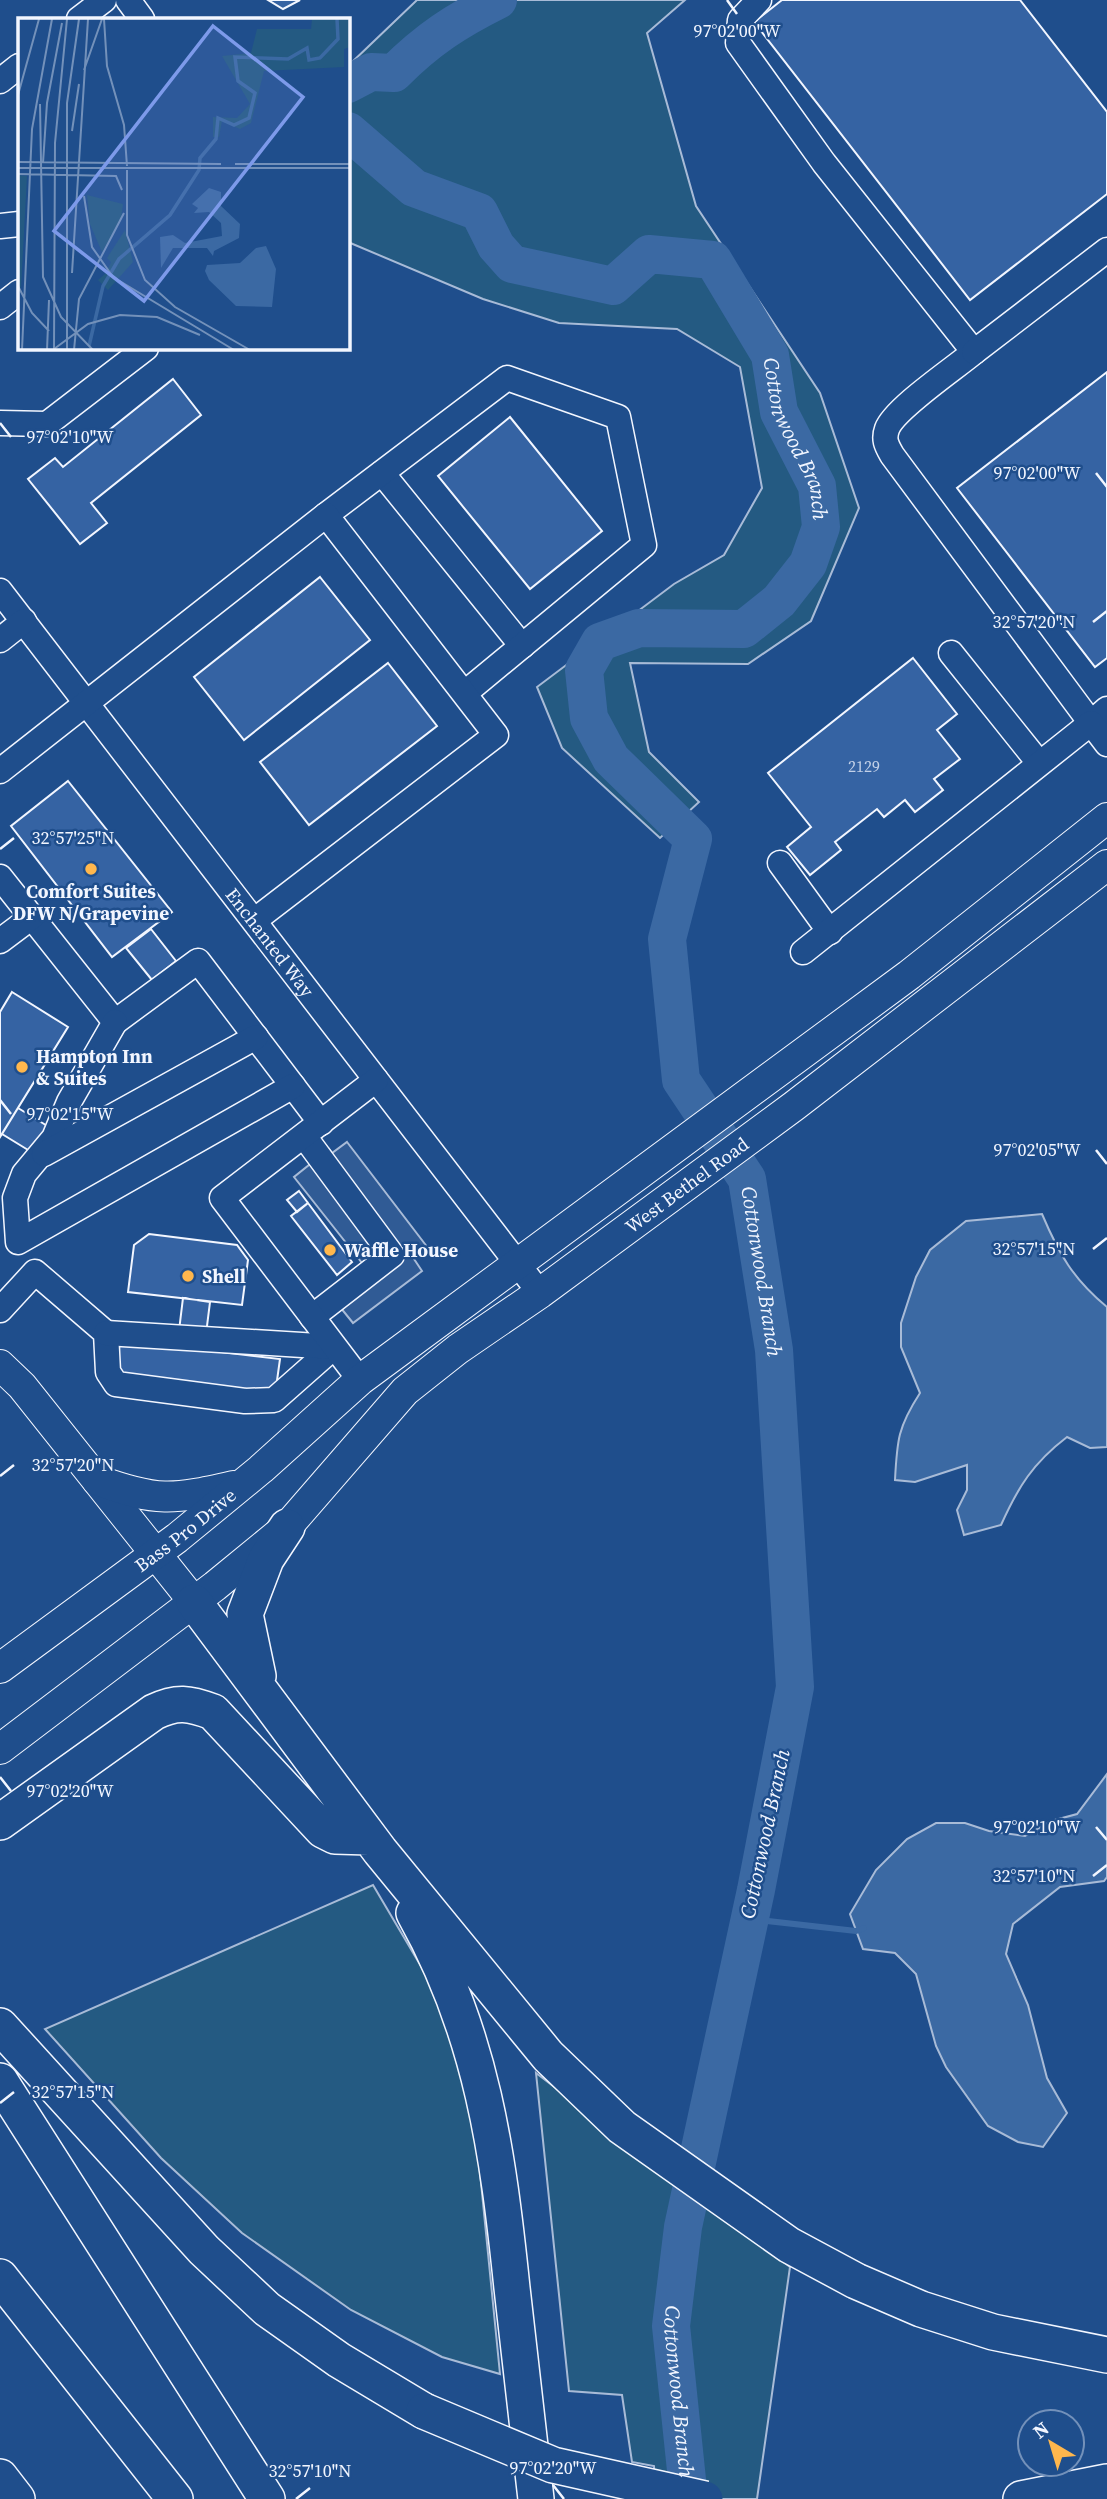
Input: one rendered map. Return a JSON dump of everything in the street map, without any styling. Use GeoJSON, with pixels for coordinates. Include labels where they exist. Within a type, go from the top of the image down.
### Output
{"type":"FeatureCollection","features":[{"type":"Feature","properties":{"kind":"highway"},"geometry":{"type":"LineString","coordinates":[[263,1693],[245,1614],[266,1559],[287,1527]]}},
{"type":"Feature","properties":{"kind":"highway"},"geometry":{"type":"LineString","coordinates":[[194,1602],[374,1844],[548,2056],[622,2127],[789,2245],[856,2281],[921,2308],[993,2332],[1107,2355]]}},
{"type":"Feature","properties":{"kind":"highway"},"geometry":{"type":"LineString","coordinates":[[0,1822],[154,1712],[173,1703],[191,1704],[213,1712],[323,1830],[335,1836],[374,1844],[425,1934],[473,2047],[491,2123],[503,2201],[536,2499]]}},
{"type":"Feature","properties":{"kind":"highway"},"geometry":{"type":"LineString","coordinates":[[0,2026],[204,2250],[268,2309],[339,2360],[424,2411],[553,2465],[705,2499]]}},
{"type":"Feature","properties":{"kind":"highway"},"geometry":{"type":"LineString","coordinates":[[0,2081],[267,2499]]}},
{"type":"Feature","properties":{"kind":"highway"},"geometry":{"type":"LineString","coordinates":[[0,2277],[176,2499]]}},
{"type":"Feature","properties":{"kind":"highway"},"geometry":{"type":"LineString","coordinates":[[0,2477],[17,2499]]}},
{"type":"Feature","properties":{"kind":"highway"},"geometry":{"type":"LineString","coordinates":[[1021,2499],[1107,2482]]}},
{"type":"Feature","properties":{"kind":"main road","name":"West Bethel Road"},"geometry":{"type":"LineString","coordinates":[[360,1380],[909,975],[1107,818]]}},
{"type":"Feature","properties":{"kind":"main road","name":"West Bethel Road"},"geometry":{"type":"LineString","coordinates":[[287,1527],[405,1391],[458,1349],[540,1293],[794,1106],[1107,865]]}},
{"type":"Feature","properties":{"kind":"main road"},"geometry":{"type":"LineString","coordinates":[[0,1365],[22,1386],[194,1602]]}},
{"type":"Feature","properties":{"kind":"main road","name":"Bass Pro Drive"},"geometry":{"type":"LineString","coordinates":[[0,1668],[155,1555],[360,1380]]}},
{"type":"Feature","properties":{"kind":"main road"},"geometry":{"type":"LineString","coordinates":[[97,1480],[126,1491],[175,1499],[240,1485]]}},
{"type":"Feature","properties":{"kind":"main road"},"geometry":{"type":"LineString","coordinates":[[0,1749],[194,1602],[287,1527]]}},
{"type":"Feature","properties":{"kind":"street"},"geometry":{"type":"LineString","coordinates":[[80,18],[104,0]]}},
{"type":"Feature","properties":{"kind":"street"},"geometry":{"type":"LineString","coordinates":[[128,0],[141,18]]}},
{"type":"Feature","properties":{"kind":"street"},"geometry":{"type":"LineString","coordinates":[[758,0],[740,20],[738,43],[824,163],[974,352]]}},
{"type":"Feature","properties":{"kind":"street"},"geometry":{"type":"LineString","coordinates":[[0,81],[18,67]]}},
{"type":"Feature","properties":{"kind":"street"},"geometry":{"type":"LineString","coordinates":[[0,226],[18,224]]}},
{"type":"Feature","properties":{"kind":"street"},"geometry":{"type":"LineString","coordinates":[[1107,250],[899,412],[887,427],[885,441],[892,455],[1099,716],[1107,744]]}},
{"type":"Feature","properties":{"kind":"street"},"geometry":{"type":"LineString","coordinates":[[0,307],[18,293]]}},
{"type":"Feature","properties":{"kind":"street"},"geometry":{"type":"LineString","coordinates":[[0,423],[47,424],[143,350]]}},
{"type":"Feature","properties":{"kind":"street"},"geometry":{"type":"LineString","coordinates":[[0,771],[326,515],[507,378],[618,418],[645,545],[464,693]]}},
{"type":"Feature","properties":{"kind":"street"},"geometry":{"type":"LineString","coordinates":[[382,473],[522,646]]}},
{"type":"Feature","properties":{"kind":"street"},"geometry":{"type":"LineString","coordinates":[[256,920],[496,735],[326,515]]}},
{"type":"Feature","properties":{"kind":"street","name":"Enchanted Way"},"geometry":{"type":"LineString","coordinates":[[0,591],[88,701],[540,1293]]}},
{"type":"Feature","properties":{"kind":"street"},"geometry":{"type":"LineString","coordinates":[[0,640],[24,621]]}},
{"type":"Feature","properties":{"kind":"street"},"geometry":{"type":"LineString","coordinates":[[951,653],[1039,764]]}},
{"type":"Feature","properties":{"kind":"street"},"geometry":{"type":"LineString","coordinates":[[803,952],[1099,716]]}},
{"type":"Feature","properties":{"kind":"street"},"geometry":{"type":"LineString","coordinates":[[780,863],[830,932]]}},
{"type":"Feature","properties":{"kind":"street"},"geometry":{"type":"LineString","coordinates":[[0,877],[115,1022]]}},
{"type":"Feature","properties":{"kind":"street"},"geometry":{"type":"LineString","coordinates":[[0,942],[32,917]]}},
{"type":"Feature","properties":{"kind":"street"},"geometry":{"type":"LineString","coordinates":[[312,1317],[392,1255],[312,1129],[293,1086],[198,961],[115,1022],[69,1102],[54,1138],[24,1174],[15,1198],[18,1242],[35,1272],[106,1333],[334,1347]]}},
{"type":"Feature","properties":{"kind":"street"},"geometry":{"type":"LineString","coordinates":[[37,1157],[256,1037]]}},
{"type":"Feature","properties":{"kind":"street"},"geometry":{"type":"LineString","coordinates":[[360,1380],[222,1198],[376,1080]]}},
{"type":"Feature","properties":{"kind":"street"},"geometry":{"type":"LineString","coordinates":[[18,1242],[293,1086]]}},
{"type":"Feature","properties":{"kind":"street"},"geometry":{"type":"LineString","coordinates":[[0,1310],[35,1272]]}},
{"type":"Feature","properties":{"kind":"street"},"geometry":{"type":"LineString","coordinates":[[106,1333],[108,1372],[116,1384],[245,1401],[274,1400],[292,1388],[334,1347]]}},
{"type":"Feature","properties":{"kind":"shaded area"},"geometry":{"type":"Polygon","coordinates":[[[417,0],[685,0],[647,33],[696,206],[820,393],[859,508],[811,621],[748,664],[630,663],[649,752],[699,802],[660,838],[562,748],[537,687],[674,584],[724,555],[762,488],[740,367],[677,329],[559,323],[483,299],[350,243],[350,64],[417,0]]]}},
{"type":"Feature","properties":{"kind":"shaded area"},"geometry":{"type":"Polygon","coordinates":[[[347,1142],[428,1248],[414,1259],[422,1271],[353,1323],[327,1291],[362,1263],[294,1177],[329,1149],[332,1153],[347,1142]]]}},
{"type":"Feature","properties":{"kind":"shaded area"},"geometry":{"type":"Polygon","coordinates":[[[1042,1214],[1068,1265],[1107,1307],[1107,1447],[1090,1448],[1067,1437],[1045,1456],[1028,1476],[1001,1525],[964,1535],[957,1510],[967,1490],[967,1465],[915,1482],[895,1480],[900,1434],[920,1393],[901,1347],[901,1323],[916,1277],[930,1250],[966,1221],[1042,1214]]]}},
{"type":"Feature","properties":{"kind":"shaded area"},"geometry":{"type":"Polygon","coordinates":[[[1107,1774],[1107,1877],[1104,1881],[1060,1887],[1013,1924],[1006,1954],[1028,2005],[1047,2078],[1067,2113],[1043,2147],[1018,2142],[988,2126],[946,2067],[936,2046],[916,1974],[895,1953],[863,1949],[850,1914],[876,1870],[907,1839],[936,1823],[965,1823],[989,1831],[1025,1836],[1051,1821],[1077,1814],[1107,1774]]]}},
{"type":"Feature","properties":{"kind":"shaded area"},"geometry":{"type":"Polygon","coordinates":[[[373,1885],[451,2017],[472,2092],[500,2374],[442,2357],[351,2310],[242,2233],[161,2158],[45,2029],[373,1885]]]}},
{"type":"Feature","properties":{"kind":"shaded area"},"geometry":{"type":"Polygon","coordinates":[[[536,2073],[790,2267],[757,2499],[655,2499],[654,2466],[632,2462],[622,2395],[569,2391],[536,2073]]]}},
{"type":"Feature","properties":{"kind":"building"},"geometry":{"type":"Polygon","coordinates":[[[268,0],[300,0],[283,9],[268,0]]]}},
{"type":"Feature","properties":{"kind":"building"},"geometry":{"type":"Polygon","coordinates":[[[782,0],[1020,0],[1107,112],[1107,194],[970,300],[754,22],[782,0]]]}},
{"type":"Feature","properties":{"kind":"building"},"geometry":{"type":"Polygon","coordinates":[[[1107,372],[1107,658],[1095,667],[957,488],[1107,372]]]}},
{"type":"Feature","properties":{"kind":"building"},"geometry":{"type":"Polygon","coordinates":[[[173,379],[201,415],[91,503],[107,523],[80,544],[28,479],[55,458],[63,467],[173,379]]]}},
{"type":"Feature","properties":{"kind":"building"},"geometry":{"type":"Polygon","coordinates":[[[510,417],[602,531],[530,589],[438,476],[510,417]]]}},
{"type":"Feature","properties":{"kind":"building"},"geometry":{"type":"Polygon","coordinates":[[[320,577],[370,640],[244,740],[194,677],[320,577]]]}},
{"type":"Feature","properties":{"kind":"building"},"geometry":{"type":"Polygon","coordinates":[[[913,658],[957,714],[937,730],[960,759],[934,779],[943,790],[915,812],[905,800],[884,817],[877,809],[835,842],[841,850],[810,875],[787,847],[811,827],[768,773],[913,658]]]}},
{"type":"Feature","properties":{"kind":"building"},"geometry":{"type":"Polygon","coordinates":[[[388,663],[437,726],[309,825],[260,762],[388,663]]]}},
{"type":"Feature","properties":{"kind":"building","name":"Comfort Suites DFW N/Grapevine"},"geometry":{"type":"Polygon","coordinates":[[[68,781],[172,912],[112,957],[11,826],[68,781]]]}},
{"type":"Feature","properties":{"kind":"building"},"geometry":{"type":"Polygon","coordinates":[[[151,929],[176,961],[152,980],[126,948],[151,929]]]}},
{"type":"Feature","properties":{"kind":"building","name":"Hampton Inn & Suites"},"geometry":{"type":"Polygon","coordinates":[[[12,992],[68,1027],[0,1137],[0,1012],[12,992]]]}},
{"type":"Feature","properties":{"kind":"building"},"geometry":{"type":"Polygon","coordinates":[[[18,1108],[49,1127],[33,1153],[2,1134],[18,1108]]]}},
{"type":"Feature","properties":{"kind":"building"},"geometry":{"type":"Polygon","coordinates":[[[299,1191],[308,1203],[297,1212],[287,1200],[299,1191]]]}},
{"type":"Feature","properties":{"kind":"building","name":"Waffle House"},"geometry":{"type":"Polygon","coordinates":[[[308,1203],[352,1262],[337,1275],[291,1216],[308,1203]]]}},
{"type":"Feature","properties":{"kind":"building","name":"Shell"},"geometry":{"type":"Polygon","coordinates":[[[149,1234],[237,1245],[248,1260],[242,1305],[128,1292],[134,1245],[149,1234]]]}},
{"type":"Feature","properties":{"kind":"building","name":"Shell"},"geometry":{"type":"Polygon","coordinates":[[[183,1298],[210,1302],[204,1350],[280,1359],[275,1395],[116,1376],[120,1340],[177,1347],[183,1298]]]}},
{"type":"Feature","properties":{"kind":"waterway","name":"Cottonwood Branch"},"geometry":{"type":"LineString","coordinates":[[350,83],[371,72],[394,73],[443,32],[498,0]]}},
{"type":"Feature","properties":{"kind":"waterway","name":"Cottonwood Branch"},"geometry":{"type":"LineString","coordinates":[[350,133],[414,188],[479,212],[496,246],[512,264],[613,286],[649,254],[713,260],[770,355],[779,412],[817,486],[821,527],[808,564],[779,601],[744,629],[639,628],[600,642],[584,670],[589,718],[611,759],[693,839],[667,939],[681,1080],[747,1179],[774,1350],[795,1687],[756,1890],[683,2227],[671,2326],[689,2499]]}},
{"type":"Feature","properties":{"kind":"waterway"},"geometry":{"type":"LineString","coordinates":[[750,1919],[856,1931],[864,1928]]}},
{"type":"Feature","properties":{"kind":"place","name":"Comfort Suites DFW N/Grapevine"},"geometry":{"type":"Point","coordinates":[91,869]}},
{"type":"Feature","properties":{"kind":"place","name":"Hampton Inn & Suites"},"geometry":{"type":"Point","coordinates":[22,1067]}},
{"type":"Feature","properties":{"kind":"place","name":"Waffle House"},"geometry":{"type":"Point","coordinates":[330,1250]}},
{"type":"Feature","properties":{"kind":"place","name":"Shell"},"geometry":{"type":"Point","coordinates":[188,1276]}}]}
